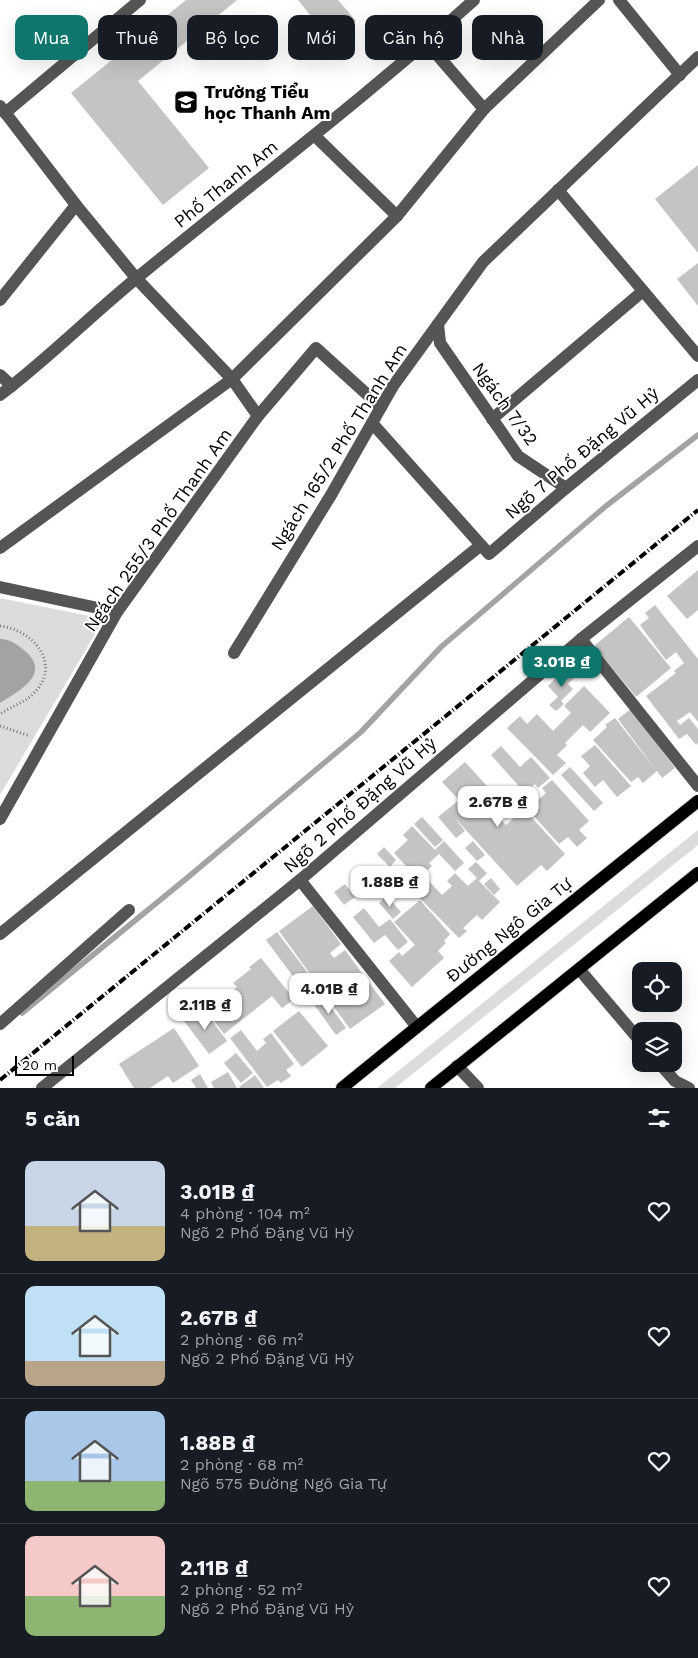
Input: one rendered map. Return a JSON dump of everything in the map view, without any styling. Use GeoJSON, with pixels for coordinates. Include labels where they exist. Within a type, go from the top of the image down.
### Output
{"type":"FeatureCollection","features":[{"type":"Feature","properties":{"kind":"main road","name":"Đường Ngô Gia Tự"},"geometry":{"type":"LineString","coordinates":[[342,1088],[698,802]]}},
{"type":"Feature","properties":{"kind":"main road"},"geometry":{"type":"LineString","coordinates":[[431,1088],[698,873]]}},
{"type":"Feature","properties":{"kind":"street"},"geometry":{"type":"LineString","coordinates":[[140,0],[3,109],[76,205],[136,278],[232,379],[258,416]]}},
{"type":"Feature","properties":{"kind":"street","name":"Phố Thanh Am"},"geometry":{"type":"LineString","coordinates":[[457,15],[474,0]]}},
{"type":"Feature","properties":{"kind":"street"},"geometry":{"type":"LineString","coordinates":[[0,548],[232,379],[397,216],[484,109],[599,0]]}},
{"type":"Feature","properties":{"kind":"street"},"geometry":{"type":"LineString","coordinates":[[619,0],[680,75]]}},
{"type":"Feature","properties":{"kind":"street","name":"Ngách 165/2 Phố Thanh Am"},"geometry":{"type":"LineString","coordinates":[[234,653],[331,494],[393,386],[483,262],[698,57]]}},
{"type":"Feature","properties":{"kind":"street","name":"Phố Thanh Am"},"geometry":{"type":"LineString","coordinates":[[0,396],[136,278],[315,136],[405,60]]}},
{"type":"Feature","properties":{"kind":"street"},"geometry":{"type":"LineString","coordinates":[[442,60],[484,109]]}},
{"type":"Feature","properties":{"kind":"street"},"geometry":{"type":"LineString","coordinates":[[315,136],[397,216]]}},
{"type":"Feature","properties":{"kind":"street"},"geometry":{"type":"LineString","coordinates":[[558,190],[698,356]]}},
{"type":"Feature","properties":{"kind":"street"},"geometry":{"type":"LineString","coordinates":[[0,300],[76,205]]}},
{"type":"Feature","properties":{"kind":"street"},"geometry":{"type":"LineString","coordinates":[[492,419],[643,291]]}},
{"type":"Feature","properties":{"kind":"street","name":"Ngách 7/32"},"geometry":{"type":"LineString","coordinates":[[438,324],[440,343],[518,456],[566,488]]}},
{"type":"Feature","properties":{"kind":"street","name":"Ngách 255/3 Phố Thanh Am"},"geometry":{"type":"LineString","coordinates":[[0,819],[117,612],[258,416],[316,348],[381,407]]}},
{"type":"Feature","properties":{"kind":"street"},"geometry":{"type":"LineString","coordinates":[[0,375],[12,386]]}},
{"type":"Feature","properties":{"kind":"street","name":"Ngõ 7 Phố Đặng Vũ Hỷ"},"geometry":{"type":"LineString","coordinates":[[0,934],[485,549],[566,488],[698,380]]}},
{"type":"Feature","properties":{"kind":"street"},"geometry":{"type":"LineString","coordinates":[[372,423],[485,549]]}},
{"type":"Feature","properties":{"kind":"street","name":"Ngõ 2 Phố Đặng Vũ Hỷ"},"geometry":{"type":"LineString","coordinates":[[42,1088],[300,880],[581,639],[698,546]]}},
{"type":"Feature","properties":{"kind":"street"},"geometry":{"type":"LineString","coordinates":[[0,587],[117,612]]}},
{"type":"Feature","properties":{"kind":"street"},"geometry":{"type":"LineString","coordinates":[[581,639],[698,786]]}},
{"type":"Feature","properties":{"kind":"street"},"geometry":{"type":"LineString","coordinates":[[300,880],[417,1027]]}},
{"type":"Feature","properties":{"kind":"street"},"geometry":{"type":"LineString","coordinates":[[0,1024],[129,910]]}},
{"type":"Feature","properties":{"kind":"street"},"geometry":{"type":"LineString","coordinates":[[579,969],[632,1031]]}},
{"type":"Feature","properties":{"kind":"street"},"geometry":{"type":"LineString","coordinates":[[457,1066],[478,1088]]}},
{"type":"Feature","properties":{"kind":"street"},"geometry":{"type":"LineString","coordinates":[[667,1072],[675,1081],[689,1088]]}},
{"type":"Feature","properties":{"kind":"path"},"geometry":{"type":"LineString","coordinates":[[0,626],[21,632],[32,639],[40,649],[45,673],[41,684],[33,695],[0,714]]}},
{"type":"Feature","properties":{"kind":"path"},"geometry":{"type":"LineString","coordinates":[[0,726],[28,734],[43,742]]}},
{"type":"Feature","properties":{"kind":"shaded area"},"geometry":{"type":"Polygon","coordinates":[[[0,598],[104,619],[0,795],[0,598]]]}},
{"type":"Feature","properties":{"kind":"shaded area"},"geometry":{"type":"Polygon","coordinates":[[[0,639],[10,641],[22,648],[32,659],[35,667],[30,681],[0,703],[0,639]]]}},
{"type":"Feature","properties":{"kind":"shaded area"},"geometry":{"type":"Polygon","coordinates":[[[698,830],[698,845],[395,1088],[377,1088],[698,830]]]}},
{"type":"Feature","properties":{"kind":"building"},"geometry":{"type":"Polygon","coordinates":[[[186,0],[237,0],[219,15],[187,15],[187,41],[177,49],[177,15],[167,15],[186,0]]]}},
{"type":"Feature","properties":{"kind":"building"},"geometry":{"type":"Polygon","coordinates":[[[298,0],[338,0],[351,15],[310,15],[298,0]]]}},
{"type":"Feature","properties":{"kind":"building"},"geometry":{"type":"Polygon","coordinates":[[[112,60],[164,60],[138,81],[209,168],[163,205],[71,93],[112,60]]]}},
{"type":"Feature","properties":{"kind":"building"},"geometry":{"type":"Polygon","coordinates":[[[698,165],[698,253],[655,199],[698,165]]]}},
{"type":"Feature","properties":{"kind":"building"},"geometry":{"type":"Polygon","coordinates":[[[698,263],[698,306],[677,279],[698,263]]]}},
{"type":"Feature","properties":{"kind":"building"},"geometry":{"type":"Polygon","coordinates":[[[698,570],[698,610],[687,619],[667,596],[698,570]]]}},
{"type":"Feature","properties":{"kind":"building"},"geometry":{"type":"Polygon","coordinates":[[[655,605],[698,659],[698,722],[690,712],[677,721],[680,725],[689,718],[698,729],[698,743],[696,745],[687,734],[679,739],[646,696],[676,673],[674,671],[684,663],[676,652],[666,660],[640,625],[649,618],[645,613],[655,605]]]}},
{"type":"Feature","properties":{"kind":"building"},"geometry":{"type":"Polygon","coordinates":[[[629,617],[671,668],[636,697],[594,646],[629,617]]]}},
{"type":"Feature","properties":{"kind":"building"},"geometry":{"type":"Polygon","coordinates":[[[567,667],[576,676],[568,684],[573,689],[561,701],[564,704],[556,711],[549,705],[558,697],[548,686],[567,667]]]}},
{"type":"Feature","properties":{"kind":"building"},"geometry":{"type":"Polygon","coordinates":[[[584,686],[610,713],[590,732],[583,725],[565,743],[567,745],[557,755],[566,763],[553,775],[507,728],[520,716],[527,724],[537,714],[553,731],[571,713],[564,706],[584,686]]]}},
{"type":"Feature","properties":{"kind":"building"},"geometry":{"type":"Polygon","coordinates":[[[631,709],[675,768],[662,778],[657,771],[643,783],[638,777],[631,782],[593,740],[607,727],[605,725],[615,718],[656,770],[618,719],[631,709]]]}},
{"type":"Feature","properties":{"kind":"building"},"geometry":{"type":"Polygon","coordinates":[[[595,745],[631,786],[617,797],[603,780],[595,787],[583,773],[590,766],[581,756],[595,745]]]}},
{"type":"Feature","properties":{"kind":"building"},"geometry":{"type":"Polygon","coordinates":[[[501,746],[520,767],[531,757],[550,778],[538,788],[535,784],[525,793],[491,755],[501,746]]]}},
{"type":"Feature","properties":{"kind":"building"},"geometry":{"type":"Polygon","coordinates":[[[465,762],[508,809],[498,817],[506,825],[524,809],[565,854],[547,871],[541,865],[517,886],[454,817],[465,831],[456,838],[438,817],[459,800],[442,782],[465,762]]]}},
{"type":"Feature","properties":{"kind":"building"},"geometry":{"type":"Polygon","coordinates":[[[570,767],[603,803],[594,811],[561,775],[570,767]]]}},
{"type":"Feature","properties":{"kind":"building"},"geometry":{"type":"Polygon","coordinates":[[[552,780],[589,821],[579,830],[587,838],[577,847],[568,837],[559,844],[532,814],[540,806],[536,802],[546,793],[542,788],[552,780]]]}},
{"type":"Feature","properties":{"kind":"building"},"geometry":{"type":"Polygon","coordinates":[[[422,817],[443,840],[435,847],[414,824],[422,817]]]}},
{"type":"Feature","properties":{"kind":"building"},"geometry":{"type":"Polygon","coordinates":[[[412,826],[435,850],[444,841],[464,863],[455,871],[439,854],[429,863],[432,866],[418,879],[394,853],[408,840],[403,835],[412,826]]]}},
{"type":"Feature","properties":{"kind":"building"},"geometry":{"type":"Polygon","coordinates":[[[473,841],[485,855],[477,861],[465,848],[473,841]]]}},
{"type":"Feature","properties":{"kind":"building"},"geometry":{"type":"Polygon","coordinates":[[[384,847],[396,860],[390,867],[377,854],[384,847]]]}},
{"type":"Feature","properties":{"kind":"building"},"geometry":{"type":"Polygon","coordinates":[[[476,862],[487,873],[479,881],[500,902],[482,920],[477,915],[463,928],[467,931],[459,938],[400,878],[407,871],[417,881],[423,875],[442,895],[452,886],[447,881],[455,873],[468,886],[477,878],[468,869],[476,862]]]}},
{"type":"Feature","properties":{"kind":"building"},"geometry":{"type":"Polygon","coordinates":[[[366,872],[379,887],[372,893],[359,879],[366,872]]]}},
{"type":"Feature","properties":{"kind":"building"},"geometry":{"type":"Polygon","coordinates":[[[491,878],[500,889],[494,895],[484,884],[491,878]]]}},
{"type":"Feature","properties":{"kind":"building"},"geometry":{"type":"Polygon","coordinates":[[[345,884],[355,897],[344,905],[334,892],[345,884]]]}},
{"type":"Feature","properties":{"kind":"building"},"geometry":{"type":"Polygon","coordinates":[[[387,896],[401,912],[393,919],[379,903],[387,896]]]}},
{"type":"Feature","properties":{"kind":"building"},"geometry":{"type":"Polygon","coordinates":[[[420,900],[450,934],[444,941],[446,943],[438,951],[444,958],[412,987],[389,961],[399,952],[402,956],[415,945],[394,922],[420,900]]]}},
{"type":"Feature","properties":{"kind":"building"},"geometry":{"type":"Polygon","coordinates":[[[313,906],[341,944],[330,953],[334,958],[345,950],[385,1004],[350,1029],[279,931],[313,906]]]}},
{"type":"Feature","properties":{"kind":"building"},"geometry":{"type":"Polygon","coordinates":[[[364,908],[379,927],[390,919],[408,942],[398,950],[385,935],[374,943],[353,917],[364,908]]]}},
{"type":"Feature","properties":{"kind":"building"},"geometry":{"type":"Polygon","coordinates":[[[277,932],[320,989],[309,998],[266,940],[277,932]]]}},
{"type":"Feature","properties":{"kind":"building"},"geometry":{"type":"Polygon","coordinates":[[[261,958],[294,999],[282,1008],[272,996],[224,1034],[201,1004],[214,994],[219,1000],[237,987],[233,983],[251,969],[249,967],[261,958]]]}},
{"type":"Feature","properties":{"kind":"building"},"geometry":{"type":"Polygon","coordinates":[[[323,996],[346,1028],[336,1035],[313,1003],[323,996]]]}},
{"type":"Feature","properties":{"kind":"building"},"geometry":{"type":"Polygon","coordinates":[[[202,1007],[227,1041],[209,1054],[184,1021],[202,1007]]]}},
{"type":"Feature","properties":{"kind":"building"},"geometry":{"type":"Polygon","coordinates":[[[299,1011],[328,1046],[302,1067],[273,1031],[299,1011]]]}},
{"type":"Feature","properties":{"kind":"building"},"geometry":{"type":"Polygon","coordinates":[[[174,1028],[199,1066],[173,1083],[168,1076],[150,1088],[134,1088],[119,1064],[174,1028]]]}},
{"type":"Feature","properties":{"kind":"building"},"geometry":{"type":"Polygon","coordinates":[[[241,1030],[257,1051],[266,1043],[263,1039],[271,1033],[294,1064],[286,1070],[291,1076],[281,1083],[278,1080],[267,1087],[230,1038],[241,1030]]]}},
{"type":"Feature","properties":{"kind":"building"},"geometry":{"type":"Polygon","coordinates":[[[236,1053],[253,1073],[241,1083],[224,1063],[236,1053]]]}},
{"type":"Feature","properties":{"kind":"building"},"geometry":{"type":"Polygon","coordinates":[[[228,1072],[237,1088],[214,1088],[211,1082],[228,1072]]]}},
{"type":"Feature","properties":{"kind":"building"},"geometry":{"type":"Polygon","coordinates":[[[200,1074],[208,1088],[196,1088],[191,1080],[200,1074]]]}},
{"type":"Feature","properties":{"kind":"building"},"geometry":{"type":"Polygon","coordinates":[[[255,1075],[264,1088],[239,1087],[255,1075]]]}},
{"type":"Feature","properties":{"kind":"waterway"},"geometry":{"type":"LineString","coordinates":[[22,1013],[361,732],[441,647],[606,506],[698,435]]}},
{"type":"Feature","properties":{"kind":"railway"},"geometry":{"type":"LineString","coordinates":[[0,1080],[698,510]]}},
{"type":"Feature","properties":{"kind":"place","name":"Trường Tiểu học Thanh Am"},"geometry":{"type":"Point","coordinates":[186,102]}}]}
